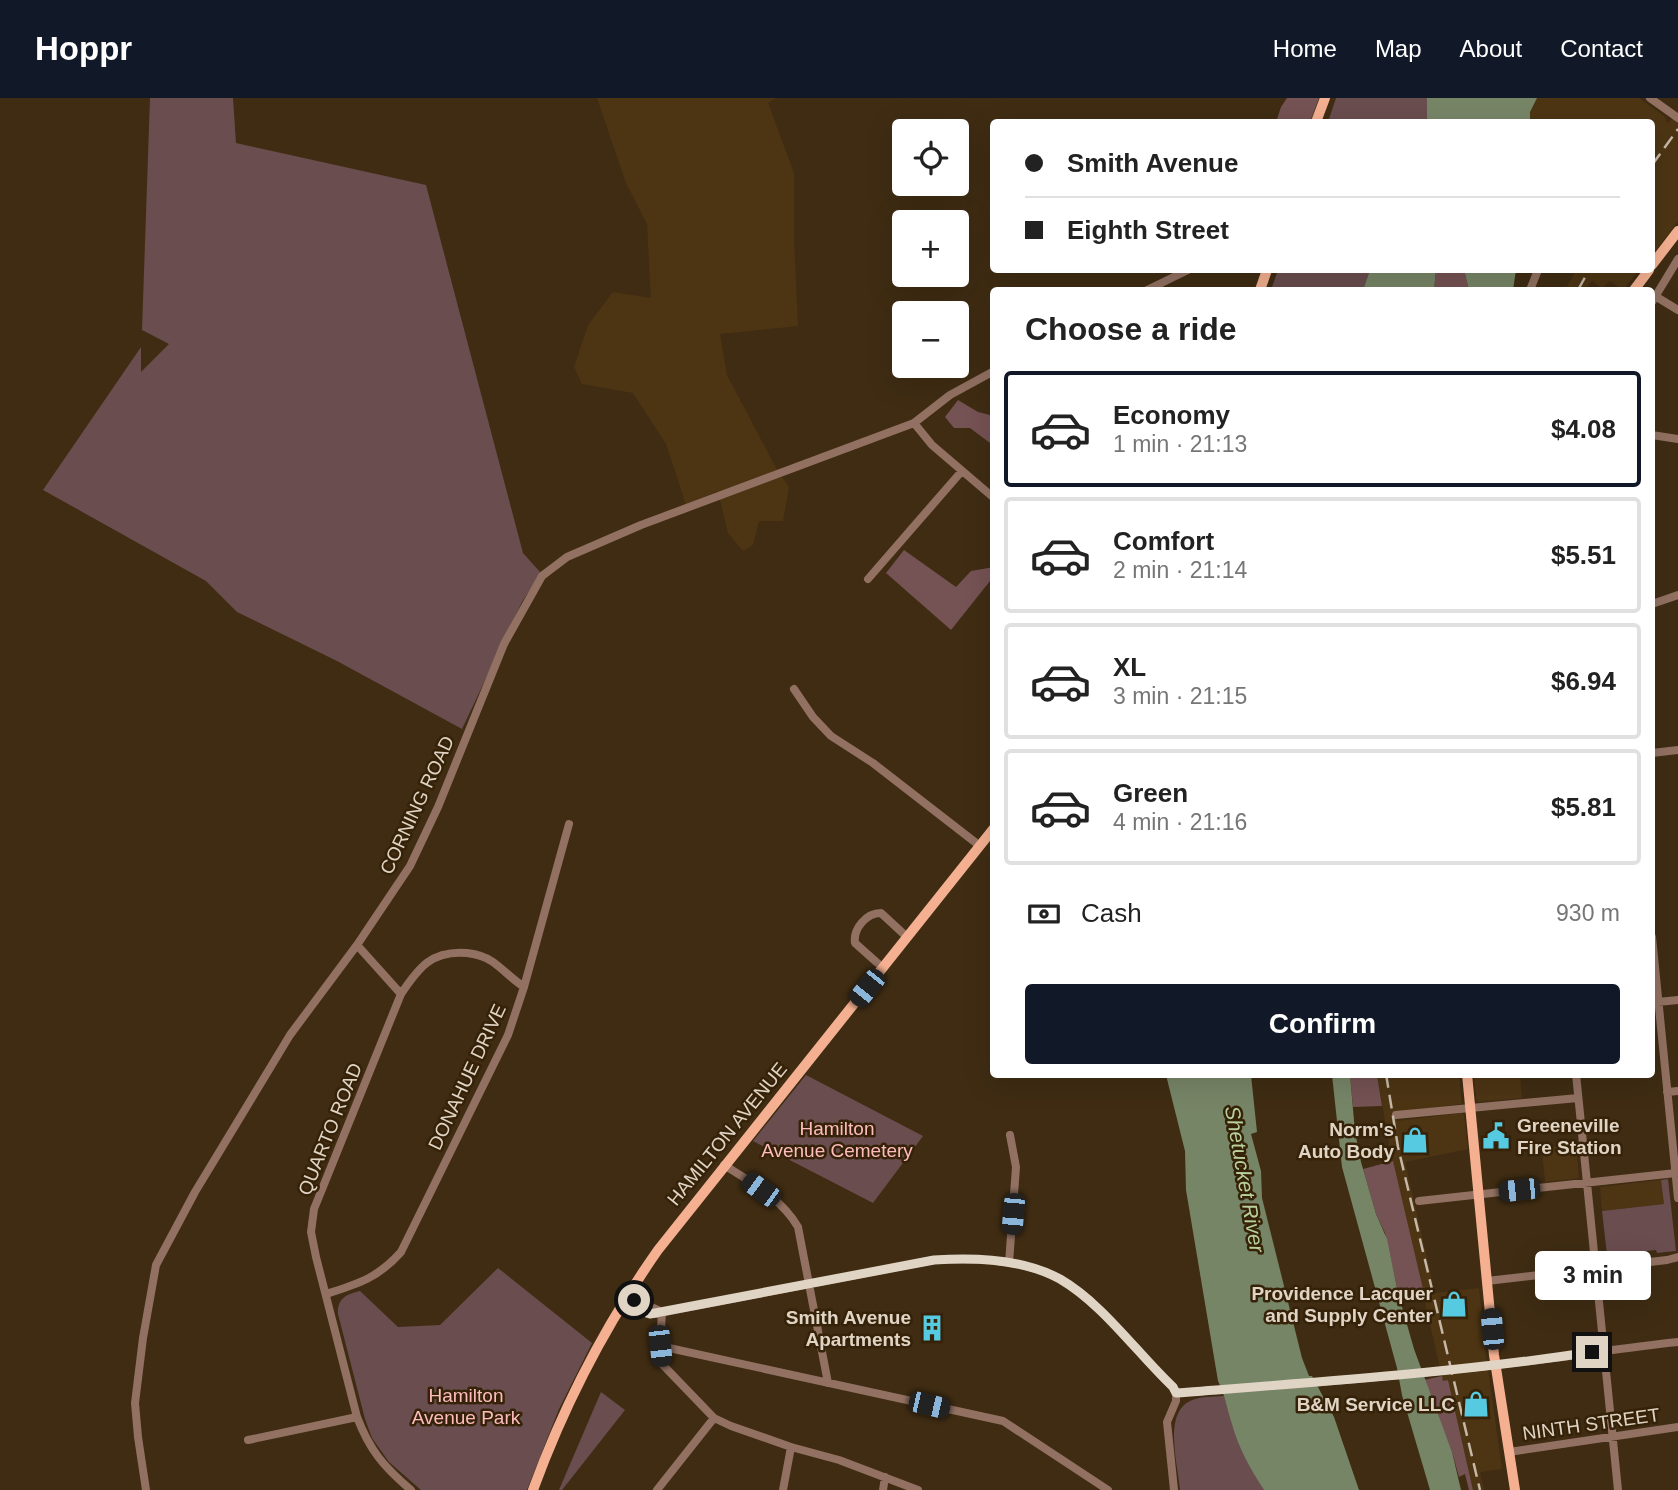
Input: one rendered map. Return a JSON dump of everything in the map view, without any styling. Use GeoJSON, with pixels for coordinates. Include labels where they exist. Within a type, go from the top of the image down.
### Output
{"type":"FeatureCollection","features":[{"type":"Feature","properties":{"kind":"main road"},"geometry":{"type":"LineString","coordinates":[[1317,119],[1325,98]]}},
{"type":"Feature","properties":{"kind":"main road"},"geometry":{"type":"LineString","coordinates":[[1655,260],[1678,231]]}},
{"type":"Feature","properties":{"kind":"main road","name":"HAMILTON AVENUE"},"geometry":{"type":"LineString","coordinates":[[533,1490],[564,1413],[623,1302],[658,1250],[990,834]]}},
{"type":"Feature","properties":{"kind":"main road"},"geometry":{"type":"LineString","coordinates":[[1467,1078],[1496,1365],[1515,1490]]}},
{"type":"Feature","properties":{"kind":"street"},"geometry":{"type":"LineString","coordinates":[[1650,98],[1678,118]]}},
{"type":"Feature","properties":{"kind":"street"},"geometry":{"type":"LineString","coordinates":[[1655,297],[1678,259]]}},
{"type":"Feature","properties":{"kind":"street"},"geometry":{"type":"LineString","coordinates":[[1153,287],[1182,273]]}},
{"type":"Feature","properties":{"kind":"street"},"geometry":{"type":"LineString","coordinates":[[1655,299],[1678,310]]}},
{"type":"Feature","properties":{"kind":"street","name":"CORNING ROAD"},"geometry":{"type":"LineString","coordinates":[[146,1490],[135,1403],[156,1265],[195,1192],[290,1035],[357,945],[410,866],[438,807],[504,644],[542,576],[567,557],[641,525],[914,422],[950,395],[990,373]]}},
{"type":"Feature","properties":{"kind":"street"},"geometry":{"type":"LineString","coordinates":[[914,422],[932,445],[990,495]]}},
{"type":"Feature","properties":{"kind":"street"},"geometry":{"type":"LineString","coordinates":[[1655,435],[1678,439]]}},
{"type":"Feature","properties":{"kind":"street"},"geometry":{"type":"LineString","coordinates":[[868,579],[961,471]]}},
{"type":"Feature","properties":{"kind":"street"},"geometry":{"type":"LineString","coordinates":[[1655,603],[1678,595]]}},
{"type":"Feature","properties":{"kind":"street"},"geometry":{"type":"LineString","coordinates":[[793,689],[831,736],[864,756],[981,846]]}},
{"type":"Feature","properties":{"kind":"street"},"geometry":{"type":"LineString","coordinates":[[1655,753],[1678,750]]}},
{"type":"Feature","properties":{"kind":"street","name":"DONAHUE DRIVE"},"geometry":{"type":"LineString","coordinates":[[326,1294],[367,1281],[387,1268],[401,1252],[508,1035],[569,824]]}},
{"type":"Feature","properties":{"kind":"street"},"geometry":{"type":"LineString","coordinates":[[883,968],[855,943],[854,936],[860,925],[871,915],[881,913],[907,937]]}},
{"type":"Feature","properties":{"kind":"street"},"geometry":{"type":"LineString","coordinates":[[357,945],[401,994]]}},
{"type":"Feature","properties":{"kind":"street","name":"QUARTO ROAD"},"geometry":{"type":"LineString","coordinates":[[411,1490],[376,1457],[365,1439],[357,1417],[311,1232],[314,1209],[401,994],[415,973],[428,960],[451,952],[476,954],[492,961],[508,977],[524,986]]}},
{"type":"Feature","properties":{"kind":"street"},"geometry":{"type":"LineString","coordinates":[[1655,992],[1678,1197]]}},
{"type":"Feature","properties":{"kind":"street"},"geometry":{"type":"LineString","coordinates":[[1658,1002],[1678,1000]]}},
{"type":"Feature","properties":{"kind":"street"},"geometry":{"type":"LineString","coordinates":[[1576,1078],[1618,1490]]}},
{"type":"Feature","properties":{"kind":"street"},"geometry":{"type":"LineString","coordinates":[[1667,1092],[1678,1091]]}},
{"type":"Feature","properties":{"kind":"street"},"geometry":{"type":"LineString","coordinates":[[1396,1115],[1578,1098]]}},
{"type":"Feature","properties":{"kind":"street"},"geometry":{"type":"LineString","coordinates":[[1009,1263],[1016,1167],[1010,1135]]}},
{"type":"Feature","properties":{"kind":"street"},"geometry":{"type":"LineString","coordinates":[[724,1165],[774,1198],[790,1213],[798,1227],[828,1382]]}},
{"type":"Feature","properties":{"kind":"street"},"geometry":{"type":"LineString","coordinates":[[1419,1201],[1675,1173]]}},
{"type":"Feature","properties":{"kind":"street"},"geometry":{"type":"LineString","coordinates":[[1487,1281],[1678,1257]]}},
{"type":"Feature","properties":{"kind":"street"},"geometry":{"type":"LineString","coordinates":[[623,1302],[632,1309],[646,1313],[691,1308],[809,1282],[934,1260],[966,1258],[1009,1263],[1049,1274],[1071,1287],[1111,1323],[1173,1387],[1176,1401],[1167,1422],[1174,1490]]}},
{"type":"Feature","properties":{"kind":"street"},"geometry":{"type":"LineString","coordinates":[[662,1311],[662,1363],[715,1418],[731,1426],[839,1460],[918,1490]]}},
{"type":"Feature","properties":{"kind":"street"},"geometry":{"type":"LineString","coordinates":[[1176,1393],[1317,1383],[1496,1365],[1678,1342]]}},
{"type":"Feature","properties":{"kind":"street"},"geometry":{"type":"LineString","coordinates":[[660,1346],[1003,1421],[1108,1490]]}},
{"type":"Feature","properties":{"kind":"street"},"geometry":{"type":"LineString","coordinates":[[248,1440],[357,1417]]}},
{"type":"Feature","properties":{"kind":"street"},"geometry":{"type":"LineString","coordinates":[[657,1490],[715,1418]]}},
{"type":"Feature","properties":{"kind":"street","name":"NINTH STREET"},"geometry":{"type":"LineString","coordinates":[[1509,1452],[1678,1427]]}},
{"type":"Feature","properties":{"kind":"street"},"geometry":{"type":"LineString","coordinates":[[783,1490],[791,1447]]}},
{"type":"Feature","properties":{"kind":"street"},"geometry":{"type":"LineString","coordinates":[[883,1490],[885,1477]]}},
{"type":"Feature","properties":{"kind":"shaded area"},"geometry":{"type":"Polygon","coordinates":[[[597,98],[776,98],[768,103],[794,173],[798,326],[720,334],[727,375],[776,468],[789,487],[783,521],[759,521],[753,545],[743,551],[728,533],[718,491],[686,505],[666,444],[633,393],[582,384],[574,367],[588,325],[613,292],[651,298],[647,224],[626,183],[597,98]]]}},
{"type":"Feature","properties":{"kind":"shaded area"},"geometry":{"type":"Polygon","coordinates":[[[1287,98],[1319,98],[1311,119],[1277,119],[1287,98]]]}},
{"type":"Feature","properties":{"kind":"shaded area"},"geometry":{"type":"Polygon","coordinates":[[[1537,98],[1639,98],[1664,116],[1668,123],[1678,112],[1678,221],[1657,249],[1655,250],[1655,119],[1530,119],[1530,112],[1537,98]]]}},
{"type":"Feature","properties":{"kind":"shaded area"},"geometry":{"type":"Polygon","coordinates":[[[1436,273],[1465,273],[1468,287],[1434,287],[1436,273]]]}},
{"type":"Feature","properties":{"kind":"shaded area"},"geometry":{"type":"Polygon","coordinates":[[[1574,273],[1637,273],[1625,287],[1619,287],[1610,281],[1601,287],[1592,281],[1587,287],[1567,287],[1574,273]]]}},
{"type":"Feature","properties":{"kind":"shaded area"},"geometry":{"type":"Polygon","coordinates":[[[958,400],[978,412],[990,415],[990,443],[970,428],[954,428],[945,417],[958,400]]]}},
{"type":"Feature","properties":{"kind":"shaded area"},"geometry":{"type":"Polygon","coordinates":[[[904,550],[956,587],[971,571],[990,568],[990,581],[951,630],[886,573],[904,550]]]}},
{"type":"Feature","properties":{"kind":"shaded area"},"geometry":{"type":"Polygon","coordinates":[[[1350,1078],[1377,1078],[1382,1106],[1353,1107],[1350,1078]]]}},
{"type":"Feature","properties":{"kind":"shaded area"},"geometry":{"type":"Polygon","coordinates":[[[1378,1078],[1459,1078],[1462,1104],[1396,1112],[1397,1121],[1462,1113],[1464,1115],[1468,1149],[1405,1162],[1435,1293],[1479,1288],[1502,1469],[1480,1472],[1484,1490],[1473,1490],[1448,1381],[1443,1381],[1390,1150],[1378,1078]]]}},
{"type":"Feature","properties":{"kind":"shaded area"},"geometry":{"type":"Polygon","coordinates":[[[1474,1078],[1520,1078],[1522,1098],[1479,1102],[1476,1099],[1474,1078]]]}},
{"type":"Feature","properties":{"kind":"shaded area"},"geometry":{"type":"Polygon","coordinates":[[[1576,1145],[1579,1178],[1545,1182],[1542,1148],[1576,1145]]]}},
{"type":"Feature","properties":{"kind":"shaded area"},"geometry":{"type":"Polygon","coordinates":[[[1393,1161],[1423,1289],[1399,1296],[1385,1233],[1376,1214],[1363,1169],[1393,1161]]]}},
{"type":"Feature","properties":{"kind":"shaded area"},"geometry":{"type":"Polygon","coordinates":[[[1661,1180],[1664,1204],[1602,1211],[1600,1187],[1661,1180]]]}},
{"type":"Feature","properties":{"kind":"shaded area"},"geometry":{"type":"Polygon","coordinates":[[[1442,1376],[1443,1381],[1448,1380],[1473,1490],[1469,1490],[1465,1474],[1459,1477],[1424,1380],[1442,1376]]]}},
{"type":"Feature","properties":{"kind":"green space"},"geometry":{"type":"Polygon","coordinates":[[[150,98],[233,98],[236,143],[426,185],[523,553],[541,573],[522,602],[462,729],[337,661],[237,612],[206,581],[43,490],[141,347],[141,372],[169,344],[142,330],[150,98]]]}},
{"type":"Feature","properties":{"kind":"green space"},"geometry":{"type":"Polygon","coordinates":[[[1336,98],[1427,98],[1427,119],[1329,119],[1336,98]]]}},
{"type":"Feature","properties":{"kind":"green space"},"geometry":{"type":"Polygon","coordinates":[[[1277,273],[1369,273],[1364,287],[1272,287],[1277,273]]]}},
{"type":"Feature","properties":{"kind":"green space","name":"Hamilton Avenue Cemetery"},"geometry":{"type":"Polygon","coordinates":[[[806,1075],[923,1136],[873,1203],[753,1141],[806,1075]]]}},
{"type":"Feature","properties":{"kind":"green space"},"geometry":{"type":"Polygon","coordinates":[[[1668,1179],[1676,1251],[1657,1253],[1656,1250],[1607,1255],[1602,1211],[1664,1204],[1661,1180],[1668,1179]]]}},
{"type":"Feature","properties":{"kind":"green space","name":"Hamilton Avenue Park"},"geometry":{"type":"Polygon","coordinates":[[[498,1268],[592,1343],[559,1409],[527,1490],[421,1490],[389,1462],[372,1438],[338,1314],[339,1304],[347,1295],[360,1291],[398,1327],[440,1325],[498,1268]]]}},
{"type":"Feature","properties":{"kind":"green space"},"geometry":{"type":"Polygon","coordinates":[[[601,1392],[625,1410],[562,1490],[559,1490],[601,1392]]]}},
{"type":"Feature","properties":{"kind":"green space"},"geometry":{"type":"Polygon","coordinates":[[[1224,1396],[1243,1452],[1264,1490],[1180,1490],[1174,1441],[1177,1417],[1190,1401],[1202,1397],[1224,1396]]]}},
{"type":"Feature","properties":{"kind":"water"},"geometry":{"type":"Polygon","coordinates":[[[1427,98],[1537,98],[1530,112],[1530,119],[1427,119],[1427,98]]]}},
{"type":"Feature","properties":{"kind":"water"},"geometry":{"type":"Polygon","coordinates":[[[1369,273],[1436,273],[1434,287],[1364,287],[1369,273]]]}},
{"type":"Feature","properties":{"kind":"water"},"geometry":{"type":"Polygon","coordinates":[[[1465,273],[1516,273],[1513,287],[1468,287],[1465,273]]]}},
{"type":"Feature","properties":{"kind":"water","name":"Shetucket River"},"geometry":{"type":"Polygon","coordinates":[[[1167,1078],[1251,1078],[1257,1132],[1251,1134],[1261,1171],[1262,1198],[1302,1358],[1309,1376],[1312,1376],[1334,1417],[1359,1490],[1264,1490],[1241,1450],[1218,1381],[1186,1190],[1185,1151],[1167,1078]]]}},
{"type":"Feature","properties":{"kind":"water"},"geometry":{"type":"Polygon","coordinates":[[[1332,1078],[1350,1078],[1355,1132],[1361,1162],[1376,1214],[1387,1239],[1398,1293],[1414,1349],[1452,1452],[1461,1490],[1430,1490],[1342,1167],[1332,1078]]]}},
{"type":"Feature","properties":{"kind":"railway"},"geometry":{"type":"LineString","coordinates":[[1655,161],[1678,129]]}},
{"type":"Feature","properties":{"kind":"railway"},"geometry":{"type":"LineString","coordinates":[[1580,287],[1587,273]]}},
{"type":"Feature","properties":{"kind":"railway"},"geometry":{"type":"LineString","coordinates":[[1387,1078],[1398,1147],[1480,1490]]}},
{"type":"Feature","properties":{"kind":"place","name":"Greeneville Fire Station"},"geometry":{"type":"Point","coordinates":[1496,1136]}},
{"type":"Feature","properties":{"kind":"place","name":"Norm's Auto Body"},"geometry":{"type":"Point","coordinates":[1415,1140]}},
{"type":"Feature","properties":{"kind":"place","name":"Providence Lacquer and Supply Center"},"geometry":{"type":"Point","coordinates":[1454,1304]}},
{"type":"Feature","properties":{"kind":"place","name":"Smith Avenue Apartments"},"geometry":{"type":"Point","coordinates":[932,1328]}},
{"type":"Feature","properties":{"kind":"place","name":"B&M Service LLC"},"geometry":{"type":"Point","coordinates":[1476,1404]}},
{"type":"Feature","properties":{"kind":"route"},"geometry":{"type":"LineString","coordinates":[[634,1300],[623,1302],[632,1309],[654,1314],[934,1260],[966,1258],[1009,1263],[1049,1274],[1071,1287],[1111,1323],[1176,1393],[1341,1381],[1507,1364],[1592,1352]]}}]}
